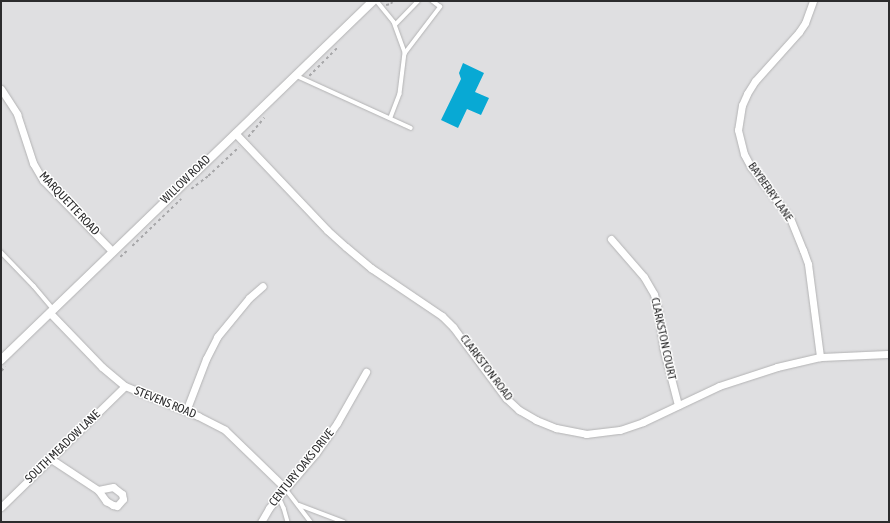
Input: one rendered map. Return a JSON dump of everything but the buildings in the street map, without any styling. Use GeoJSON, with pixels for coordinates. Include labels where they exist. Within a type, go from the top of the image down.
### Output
{"type":"FeatureCollection","features":[{"type":"Feature","properties":{"kind":"street","name":"WILLOW ROAD"},"geometry":{"type":"LineString","coordinates":[[4,363],[52,311],[112,251],[235,133],[300,77],[373,1]]}},
{"type":"Feature","properties":{"kind":"street","name":"BAYBERRY LANE"},"geometry":{"type":"LineString","coordinates":[[813,1],[805,23],[799,32],[755,81],[747,94],[742,105],[738,130],[744,154],[751,167],[790,218],[803,250],[808,264],[820,357]]}},
{"type":"Feature","properties":{"kind":"street","name":"MARQUETTE ROAD"},"geometry":{"type":"LineString","coordinates":[[1,89],[17,114],[32,163],[43,180],[112,251]]}},
{"type":"Feature","properties":{"kind":"street","name":"CLARKSTON ROAD"},"geometry":{"type":"LineString","coordinates":[[235,133],[327,230],[346,247],[371,268],[442,316],[453,327],[497,387],[519,410],[536,420],[556,428],[586,434],[620,430],[632,427],[720,386],[754,373],[820,357],[889,354]]}},
{"type":"Feature","properties":{"kind":"street","name":"CLARKSTON COURT"},"geometry":{"type":"LineString","coordinates":[[611,240],[644,277],[654,294],[658,310],[663,347],[678,405]]}},
{"type":"Feature","properties":{"kind":"street"},"geometry":{"type":"LineString","coordinates":[[186,411],[206,359],[217,337],[249,298],[263,286]]}},
{"type":"Feature","properties":{"kind":"street","name":"STEVENS ROAD"},"geometry":{"type":"LineString","coordinates":[[52,311],[102,367],[125,386],[186,411],[225,430],[285,488]]}},
{"type":"Feature","properties":{"kind":"street","name":"CENTURY OAKS DRIVE"},"geometry":{"type":"LineString","coordinates":[[261,522],[278,496],[316,453],[333,429],[366,372]]}},
{"type":"Feature","properties":{"kind":"street","name":"SOUTH MEADOW LANE"},"geometry":{"type":"LineString","coordinates":[[1,507],[125,386]]}},
{"type":"Feature","properties":{"kind":"street"},"geometry":{"type":"LineString","coordinates":[[51,459],[67,471],[98,490]]}},
{"type":"Feature","properties":{"kind":"lane"},"geometry":{"type":"LineString","coordinates":[[376,1],[382,6],[395,25],[405,53],[400,94],[391,117]]}},
{"type":"Feature","properties":{"kind":"lane"},"geometry":{"type":"LineString","coordinates":[[395,25],[418,1]]}},
{"type":"Feature","properties":{"kind":"lane"},"geometry":{"type":"LineString","coordinates":[[405,53],[440,7],[432,1]]}},
{"type":"Feature","properties":{"kind":"lane"},"geometry":{"type":"LineString","coordinates":[[300,77],[391,117],[411,128]]}},
{"type":"Feature","properties":{"kind":"lane"},"geometry":{"type":"LineString","coordinates":[[1,252],[34,286],[52,311]]}},
{"type":"Feature","properties":{"kind":"lane"},"geometry":{"type":"LineString","coordinates":[[285,488],[311,522]]}},
{"type":"Feature","properties":{"kind":"lane"},"geometry":{"type":"LineString","coordinates":[[278,496],[284,508],[288,522]]}},
{"type":"Feature","properties":{"kind":"lane"},"geometry":{"type":"LineString","coordinates":[[299,505],[344,522]]}},
{"type":"Feature","properties":{"kind":"path"},"geometry":{"type":"LineString","coordinates":[[382,6],[392,4],[392,1]]}},
{"type":"Feature","properties":{"kind":"path"},"geometry":{"type":"LineString","coordinates":[[300,77],[341,44]]}},
{"type":"Feature","properties":{"kind":"path"},"geometry":{"type":"LineString","coordinates":[[188,192],[237,150],[266,116]]}},
{"type":"Feature","properties":{"kind":"path"},"geometry":{"type":"LineString","coordinates":[[117,259],[122,256],[185,195]]}},
{"type":"Feature","properties":{"kind":"path"},"geometry":{"type":"LineString","coordinates":[[1,371],[4,363]]}},
{"type":"Feature","properties":{"kind":"water"},"geometry":{"type":"Polygon","coordinates":[[[463,63],[484,73],[475,92],[489,98],[481,115],[467,109],[458,128],[441,120],[461,79],[459,73],[463,63]]]}}]}
